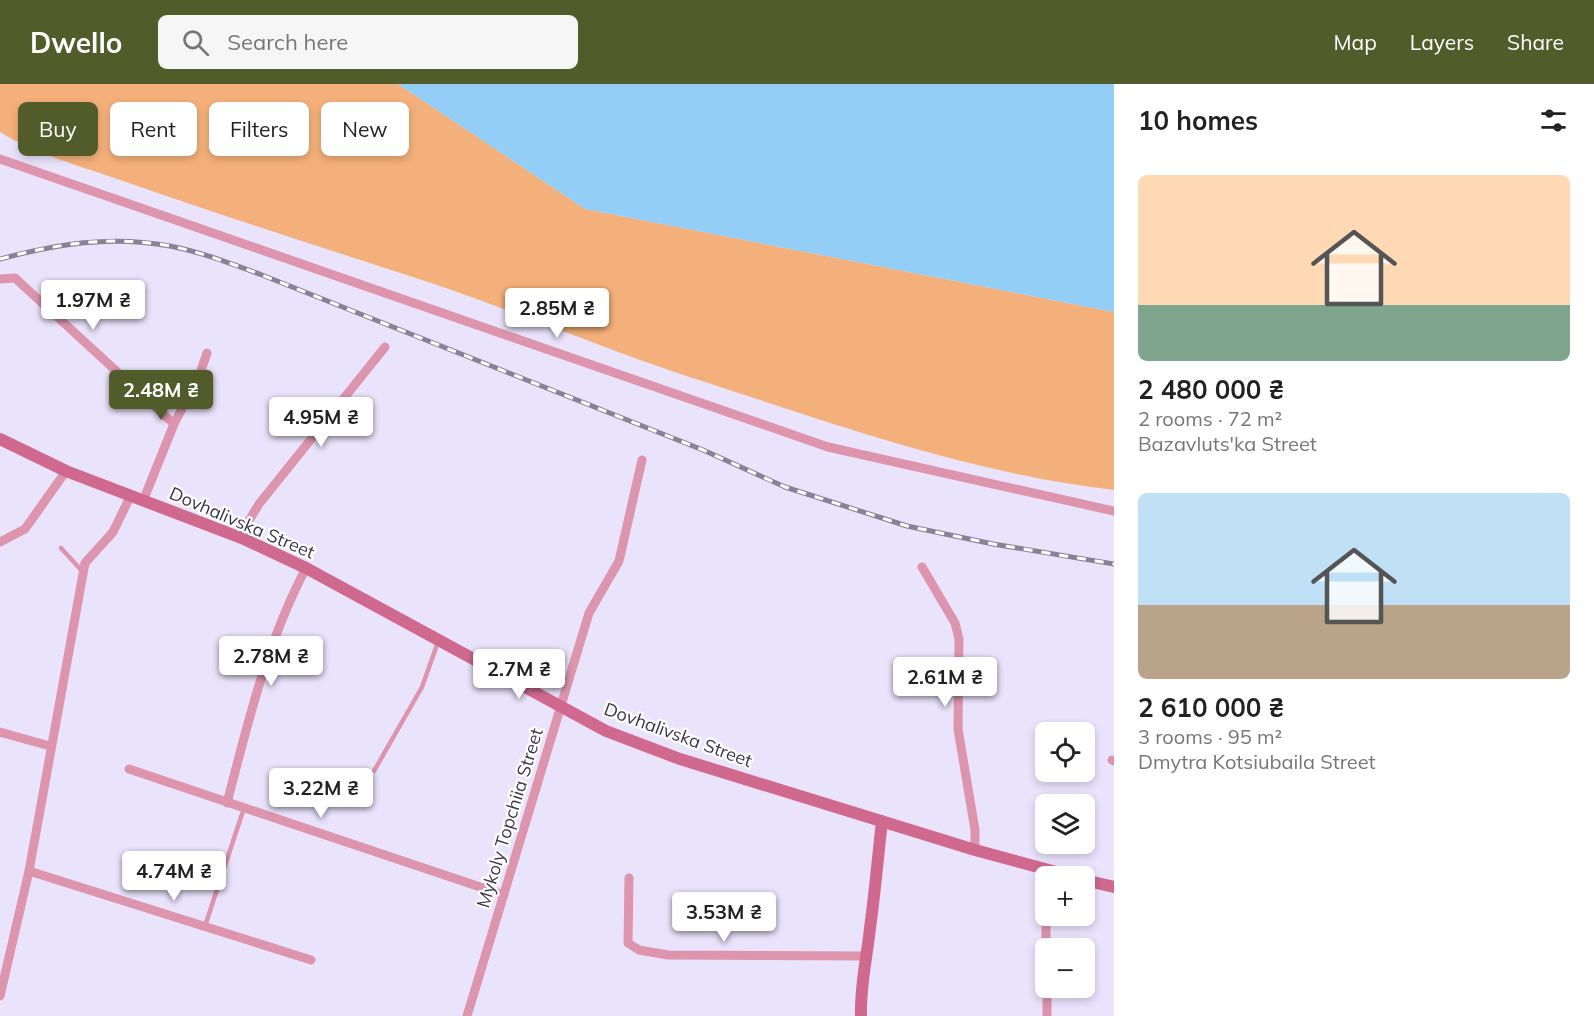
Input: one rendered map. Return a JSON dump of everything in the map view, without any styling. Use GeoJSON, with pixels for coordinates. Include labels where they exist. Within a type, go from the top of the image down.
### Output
{"type":"FeatureCollection","features":[{"type":"Feature","properties":{"kind":"street"},"geometry":{"type":"LineString","coordinates":[[0,159],[828,447],[1114,511]]}},
{"type":"Feature","properties":{"kind":"street"},"geometry":{"type":"LineString","coordinates":[[0,279],[15,278],[174,424]]}},
{"type":"Feature","properties":{"kind":"street"},"geometry":{"type":"LineString","coordinates":[[239,537],[259,504],[385,347]]}},
{"type":"Feature","properties":{"kind":"street"},"geometry":{"type":"LineString","coordinates":[[143,501],[174,424],[199,376],[207,353]]}},
{"type":"Feature","properties":{"kind":"street","name":"Dovhalivska Street"},"geometry":{"type":"LineString","coordinates":[[0,439],[66,471],[239,537],[306,568],[606,731],[680,759],[975,850],[1035,872]]}},
{"type":"Feature","properties":{"kind":"street","name":"Mykoly Topchiia Street"},"geometry":{"type":"LineString","coordinates":[[467,1016],[589,613],[619,561],[642,460]]}},
{"type":"Feature","properties":{"kind":"street"},"geometry":{"type":"LineString","coordinates":[[0,542],[25,529],[66,471]]}},
{"type":"Feature","properties":{"kind":"street"},"geometry":{"type":"LineString","coordinates":[[0,996],[29,871],[85,563],[113,532],[130,496]]}},
{"type":"Feature","properties":{"kind":"street"},"geometry":{"type":"LineString","coordinates":[[922,567],[955,623],[959,639],[958,729],[975,830],[975,850]]}},
{"type":"Feature","properties":{"kind":"street"},"geometry":{"type":"LineString","coordinates":[[227,803],[259,679],[290,598],[306,568]]}},
{"type":"Feature","properties":{"kind":"street"},"geometry":{"type":"LineString","coordinates":[[0,732],[50,746]]}},
{"type":"Feature","properties":{"kind":"street"},"geometry":{"type":"LineString","coordinates":[[129,770],[504,895]]}},
{"type":"Feature","properties":{"kind":"street"},"geometry":{"type":"LineString","coordinates":[[861,1016],[865,956],[870,931],[882,821]]}},
{"type":"Feature","properties":{"kind":"street"},"geometry":{"type":"LineString","coordinates":[[29,871],[311,960]]}},
{"type":"Feature","properties":{"kind":"street"},"geometry":{"type":"LineString","coordinates":[[629,878],[628,943],[639,950],[668,955],[717,957],[865,956]]}},
{"type":"Feature","properties":{"kind":"street"},"geometry":{"type":"LineString","coordinates":[[1095,883],[1114,887]]}},
{"type":"Feature","properties":{"kind":"street"},"geometry":{"type":"LineString","coordinates":[[1047,998],[1047,1016]]}},
{"type":"Feature","properties":{"kind":"lane"},"geometry":{"type":"LineString","coordinates":[[61,548],[83,572]]}},
{"type":"Feature","properties":{"kind":"lane"},"geometry":{"type":"LineString","coordinates":[[374,771],[422,687],[438,639]]}},
{"type":"Feature","properties":{"kind":"lane"},"geometry":{"type":"LineString","coordinates":[[204,926],[244,808]]}},
{"type":"Feature","properties":{"kind":"shaded area"},"geometry":{"type":"Polygon","coordinates":[[[0,84],[398,84],[585,209],[1114,312],[1114,490],[1025,476],[938,455],[852,430],[657,366],[428,282],[51,156],[98,156],[98,102],[18,102],[18,142],[0,132],[0,84]]]}},
{"type":"Feature","properties":{"kind":"water"},"geometry":{"type":"Polygon","coordinates":[[[398,84],[1114,84],[1114,312],[585,209],[398,84]]]}},
{"type":"Feature","properties":{"kind":"railway"},"geometry":{"type":"LineString","coordinates":[[0,259],[63,245],[105,241],[148,243],[193,252],[262,275],[703,450],[785,487],[907,526],[993,544],[1114,564]]}}]}
